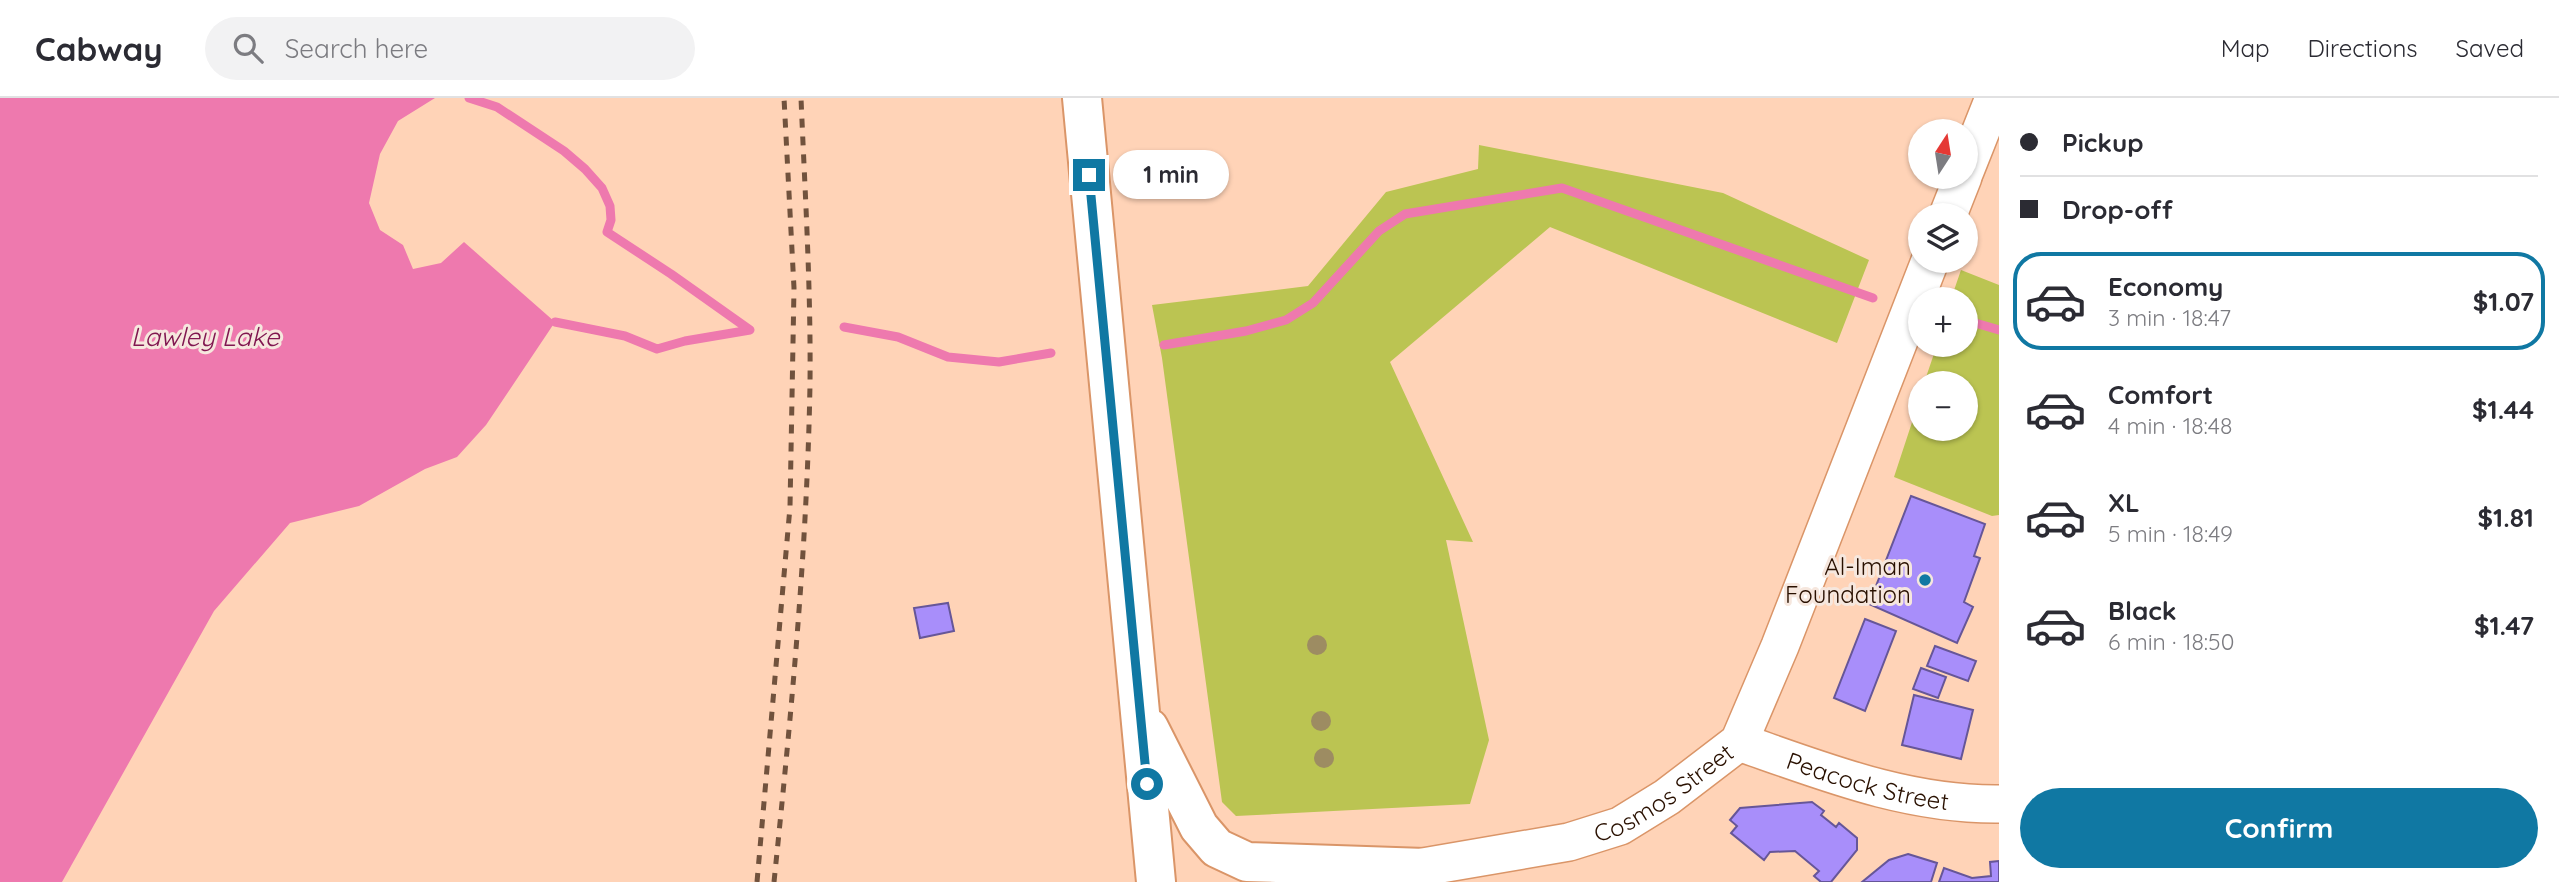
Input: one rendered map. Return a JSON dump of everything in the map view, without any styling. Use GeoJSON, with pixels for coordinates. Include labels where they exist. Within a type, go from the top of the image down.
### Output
{"type":"FeatureCollection","features":[{"type":"Feature","properties":{"kind":"main road"},"geometry":{"type":"LineString","coordinates":[[1082,98],[1156,882]]}},
{"type":"Feature","properties":{"kind":"main road"},"geometry":{"type":"LineString","coordinates":[[1140,711],[1199,827],[1217,848],[1247,862],[1424,867]]}},
{"type":"Feature","properties":{"kind":"street"},"geometry":{"type":"LineString","coordinates":[[1978,141],[1995,101]]}},
{"type":"Feature","properties":{"kind":"street","name":"Cosmos Street"},"geometry":{"type":"LineString","coordinates":[[1323,882],[1569,842],[1620,826],[1667,797],[1739,742],[1780,646],[1925,273]]}},
{"type":"Feature","properties":{"kind":"street","name":"Peacock Street"},"geometry":{"type":"LineString","coordinates":[[1739,742],[1876,788],[1916,798],[1966,804],[1999,804]]}},
{"type":"Feature","properties":{"kind":"green space"},"geometry":{"type":"Polygon","coordinates":[[[1479,145],[1723,193],[1869,260],[1837,343],[1550,227],[1390,362],[1473,542],[1446,540],[1489,740],[1470,804],[1236,816],[1222,802],[1162,358],[1152,305],[1308,286],[1386,192],[1478,169],[1479,145]]]}},
{"type":"Feature","properties":{"kind":"green space"},"geometry":{"type":"Polygon","coordinates":[[[1960,273],[1969,273],[1999,285],[1999,515],[1992,516],[1894,477],[1908,434],[1908,441],[1978,441],[1978,371],[1928,371],[1933,357],[1978,357],[1978,287],[1955,287],[1960,273]]]}},
{"type":"Feature","properties":{"kind":"water","name":"Lawley Lake"},"geometry":{"type":"Polygon","coordinates":[[[0,98],[435,98],[398,121],[380,154],[369,203],[380,230],[403,245],[413,269],[441,263],[464,242],[555,322],[486,425],[457,457],[425,469],[359,506],[290,523],[214,611],[62,882],[0,882],[0,98]]]}},
{"type":"Feature","properties":{"kind":"building","name":"Al-Iman Foundation"},"geometry":{"type":"Polygon","coordinates":[[[1911,496],[1985,524],[1974,556],[1980,558],[1964,602],[1973,607],[1957,643],[1869,604],[1911,496]]]}},
{"type":"Feature","properties":{"kind":"building"},"geometry":{"type":"Polygon","coordinates":[[[948,603],[954,631],[920,638],[914,608],[948,603]]]}},
{"type":"Feature","properties":{"kind":"building"},"geometry":{"type":"Polygon","coordinates":[[[1865,619],[1896,631],[1865,711],[1834,698],[1865,619]]]}},
{"type":"Feature","properties":{"kind":"building"},"geometry":{"type":"Polygon","coordinates":[[[1935,646],[1976,661],[1968,681],[1927,666],[1935,646]]]}},
{"type":"Feature","properties":{"kind":"building"},"geometry":{"type":"Polygon","coordinates":[[[1921,668],[1946,677],[1938,698],[1913,689],[1921,668]]]}},
{"type":"Feature","properties":{"kind":"building"},"geometry":{"type":"Polygon","coordinates":[[[1914,695],[1973,710],[1961,759],[1902,745],[1914,695]]]}},
{"type":"Feature","properties":{"kind":"building"},"geometry":{"type":"Polygon","coordinates":[[[1812,802],[1824,811],[1821,815],[1836,827],[1839,823],[1857,838],[1857,850],[1831,882],[1821,882],[1814,876],[1819,871],[1795,851],[1770,852],[1764,860],[1731,833],[1737,826],[1730,820],[1740,808],[1812,802]]]}},
{"type":"Feature","properties":{"kind":"building"},"geometry":{"type":"Polygon","coordinates":[[[1908,854],[1937,863],[1931,882],[1862,882],[1889,860],[1908,854]]]}},
{"type":"Feature","properties":{"kind":"building"},"geometry":{"type":"Polygon","coordinates":[[[1999,861],[1999,882],[1939,882],[1944,868],[1972,878],[1991,876],[1990,862],[1999,861]]]}},
{"type":"Feature","properties":{"kind":"waterway"},"geometry":{"type":"LineString","coordinates":[[469,98],[497,107],[564,151],[602,188],[610,206],[611,220],[607,232],[750,330]]}},
{"type":"Feature","properties":{"kind":"waterway"},"geometry":{"type":"LineString","coordinates":[[1164,345],[1246,331],[1286,320],[1313,303],[1379,231],[1405,214],[1562,188],[1873,298]]}},
{"type":"Feature","properties":{"kind":"waterway"},"geometry":{"type":"LineString","coordinates":[[555,322],[625,336],[657,349],[685,341],[750,330]]}},
{"type":"Feature","properties":{"kind":"waterway"},"geometry":{"type":"LineString","coordinates":[[1978,324],[1999,330]]}},
{"type":"Feature","properties":{"kind":"waterway"},"geometry":{"type":"LineString","coordinates":[[844,327],[898,337],[948,357],[999,362],[1051,353]]}},
{"type":"Feature","properties":{"kind":"railway"},"geometry":{"type":"LineString","coordinates":[[757,882],[790,507],[794,288],[784,98]]}},
{"type":"Feature","properties":{"kind":"railway"},"geometry":{"type":"LineString","coordinates":[[774,882],[806,509],[810,313],[801,98]]}},
{"type":"Feature","properties":{"kind":"place","name":"Al-Iman Foundation"},"geometry":{"type":"Point","coordinates":[1925,580]}},
{"type":"Feature","properties":{"kind":"route"},"geometry":{"type":"LineString","coordinates":[[1089,175],[1147,784]]}}]}
